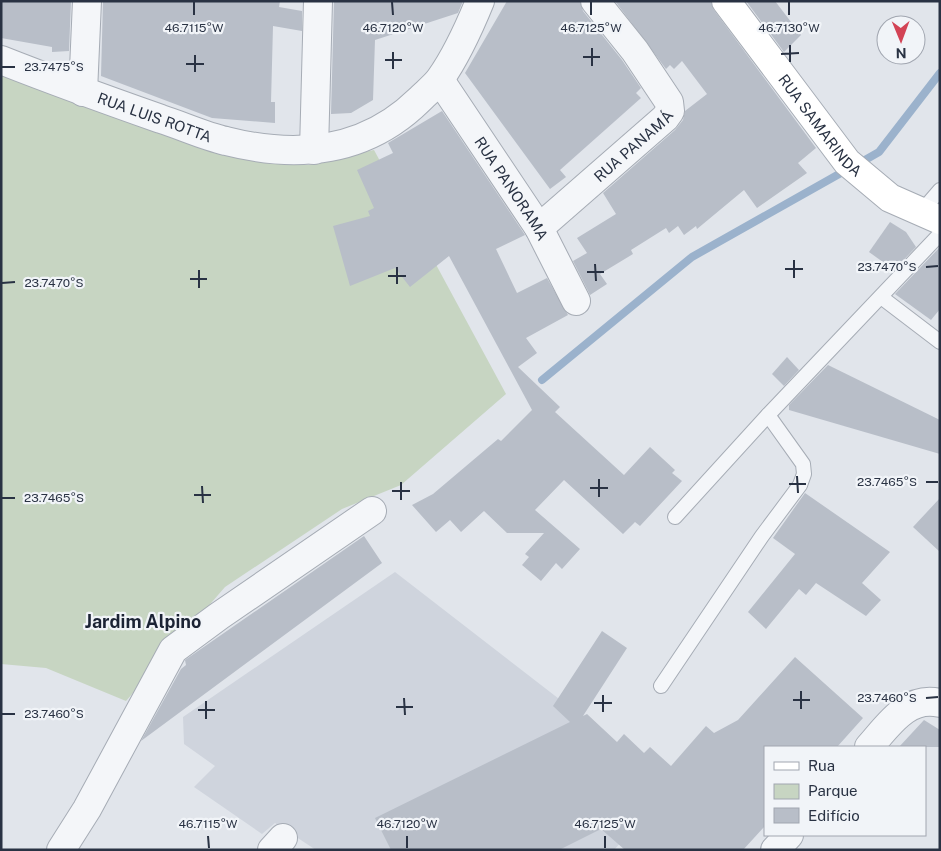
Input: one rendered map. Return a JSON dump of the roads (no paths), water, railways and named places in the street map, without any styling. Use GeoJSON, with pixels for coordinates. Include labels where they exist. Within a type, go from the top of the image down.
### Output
{"type":"FeatureCollection","features":[{"type":"Feature","properties":{"kind":"main road","name":"RUA SAMARINDA"},"geometry":{"type":"LineString","coordinates":[[726,1],[848,162],[890,198],[931,216]]}},
{"type":"Feature","properties":{"kind":"street"},"geometry":{"type":"LineString","coordinates":[[83,92],[87,1]]}},
{"type":"Feature","properties":{"kind":"street"},"geometry":{"type":"LineString","coordinates":[[314,150],[318,1]]}},
{"type":"Feature","properties":{"kind":"street","name":"RUA LUIS ROTTA"},"geometry":{"type":"LineString","coordinates":[[1,60],[83,92],[224,141],[254,147],[314,150],[331,148],[361,140],[403,116],[440,80],[468,31],[480,1]]}},
{"type":"Feature","properties":{"kind":"street","name":"RUA PANAMÁ"},"geometry":{"type":"LineString","coordinates":[[539,228],[665,118],[670,111],[669,102],[635,51],[595,1]]}},
{"type":"Feature","properties":{"kind":"street","name":"RUA PANORAMA"},"geometry":{"type":"LineString","coordinates":[[440,80],[539,228],[576,301]]}},
{"type":"Feature","properties":{"kind":"street"},"geometry":{"type":"LineString","coordinates":[[61,850],[87,809],[174,650],[218,616],[372,511]]}},
{"type":"Feature","properties":{"kind":"street"},"geometry":{"type":"LineString","coordinates":[[870,746],[906,708],[929,701],[940,703]]}},
{"type":"Feature","properties":{"kind":"street"},"geometry":{"type":"LineString","coordinates":[[776,850],[788,836]]}},
{"type":"Feature","properties":{"kind":"lane"},"geometry":{"type":"LineString","coordinates":[[931,216],[940,190]]}},
{"type":"Feature","properties":{"kind":"lane"},"geometry":{"type":"LineString","coordinates":[[675,517],[768,414],[940,234]]}},
{"type":"Feature","properties":{"kind":"lane"},"geometry":{"type":"LineString","coordinates":[[881,297],[940,342]]}},
{"type":"Feature","properties":{"kind":"lane"},"geometry":{"type":"LineString","coordinates":[[661,686],[762,536],[800,485],[804,474],[803,464],[768,414]]}},
{"type":"Feature","properties":{"kind":"waterway"},"geometry":{"type":"LineString","coordinates":[[858,164],[879,152],[940,73]]}},
{"type":"Feature","properties":{"kind":"waterway"},"geometry":{"type":"LineString","coordinates":[[542,380],[692,257],[848,169]]}},
{"type":"Feature","properties":{"kind":"district","name":"Jardim Alpino"},"geometry":{"type":"Point","coordinates":[143,621]}}]}
